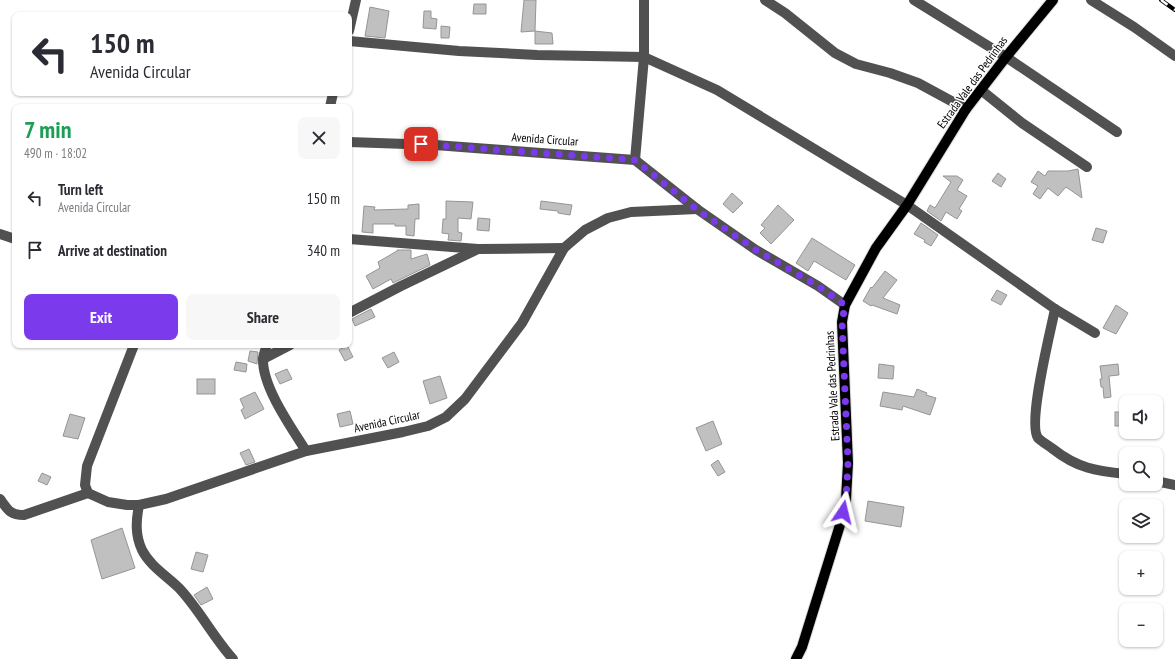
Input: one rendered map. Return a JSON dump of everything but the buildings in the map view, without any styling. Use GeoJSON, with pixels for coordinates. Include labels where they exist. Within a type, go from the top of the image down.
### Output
{"type":"FeatureCollection","features":[{"type":"Feature","properties":{"kind":"main road","name":"Estrada Vale das Pedrinhas"},"geometry":{"type":"LineString","coordinates":[[796,659],[802,647],[840,525],[846,499],[848,463],[842,322],[845,305],[876,248],[906,205],[966,109],[1053,0]]}},
{"type":"Feature","properties":{"kind":"street"},"geometry":{"type":"LineString","coordinates":[[352,18],[356,0]]}},
{"type":"Feature","properties":{"kind":"street"},"geometry":{"type":"LineString","coordinates":[[644,0],[644,57],[635,160],[696,209],[756,250],[818,286],[845,305]]}},
{"type":"Feature","properties":{"kind":"street"},"geometry":{"type":"LineString","coordinates":[[766,0],[785,13],[835,53],[856,64],[890,72],[918,82],[966,109]]}},
{"type":"Feature","properties":{"kind":"street"},"geometry":{"type":"LineString","coordinates":[[914,0],[1006,57],[1117,132]]}},
{"type":"Feature","properties":{"kind":"street"},"geometry":{"type":"LineString","coordinates":[[1091,0],[1134,27],[1175,56]]}},
{"type":"Feature","properties":{"kind":"street"},"geometry":{"type":"LineString","coordinates":[[352,41],[459,51],[529,55],[644,57],[717,90],[906,205],[1055,309],[1095,333]]}},
{"type":"Feature","properties":{"kind":"street"},"geometry":{"type":"LineString","coordinates":[[981,90],[1022,123],[1087,167]]}},
{"type":"Feature","properties":{"kind":"street","name":"Avenida Circular"},"geometry":{"type":"LineString","coordinates":[[352,142],[435,144],[635,160]]}},
{"type":"Feature","properties":{"kind":"street","name":"Avenida Circular"},"geometry":{"type":"LineString","coordinates":[[88,494],[108,502],[126,505],[140,505],[166,499],[306,451],[428,426],[446,417],[466,399],[522,323],[564,248],[585,230],[608,218],[631,212],[696,209]]}},
{"type":"Feature","properties":{"kind":"street"},"geometry":{"type":"LineString","coordinates":[[0,234],[12,238]]}},
{"type":"Feature","properties":{"kind":"street"},"geometry":{"type":"LineString","coordinates":[[352,239],[478,249],[564,248]]}},
{"type":"Feature","properties":{"kind":"street"},"geometry":{"type":"LineString","coordinates":[[352,311],[478,249]]}},
{"type":"Feature","properties":{"kind":"street"},"geometry":{"type":"LineString","coordinates":[[1055,309],[1036,407],[1035,424],[1038,437],[1065,458],[1082,467],[1103,472],[1119,473]]}},
{"type":"Feature","properties":{"kind":"street"},"geometry":{"type":"LineString","coordinates":[[0,500],[10,513],[24,515],[88,494],[85,486],[86,466],[133,348]]}},
{"type":"Feature","properties":{"kind":"street"},"geometry":{"type":"LineString","coordinates":[[266,348],[263,359],[272,393],[306,451]]}},
{"type":"Feature","properties":{"kind":"street"},"geometry":{"type":"LineString","coordinates":[[263,359],[284,348]]}},
{"type":"Feature","properties":{"kind":"street"},"geometry":{"type":"LineString","coordinates":[[1163,482],[1175,485]]}},
{"type":"Feature","properties":{"kind":"street"},"geometry":{"type":"LineString","coordinates":[[140,505],[136,526],[142,551],[149,560],[183,593],[233,659]]}},
{"type":"Feature","properties":{"kind":"railway"},"geometry":{"type":"LineString","coordinates":[[1161,0],[1175,10]]}},
{"type":"Feature","properties":{"kind":"route"},"geometry":{"type":"LineString","coordinates":[[421,144],[564,153],[635,160],[696,209],[756,250],[818,286],[845,305],[842,322],[848,463],[846,499],[843,512]]}}]}
